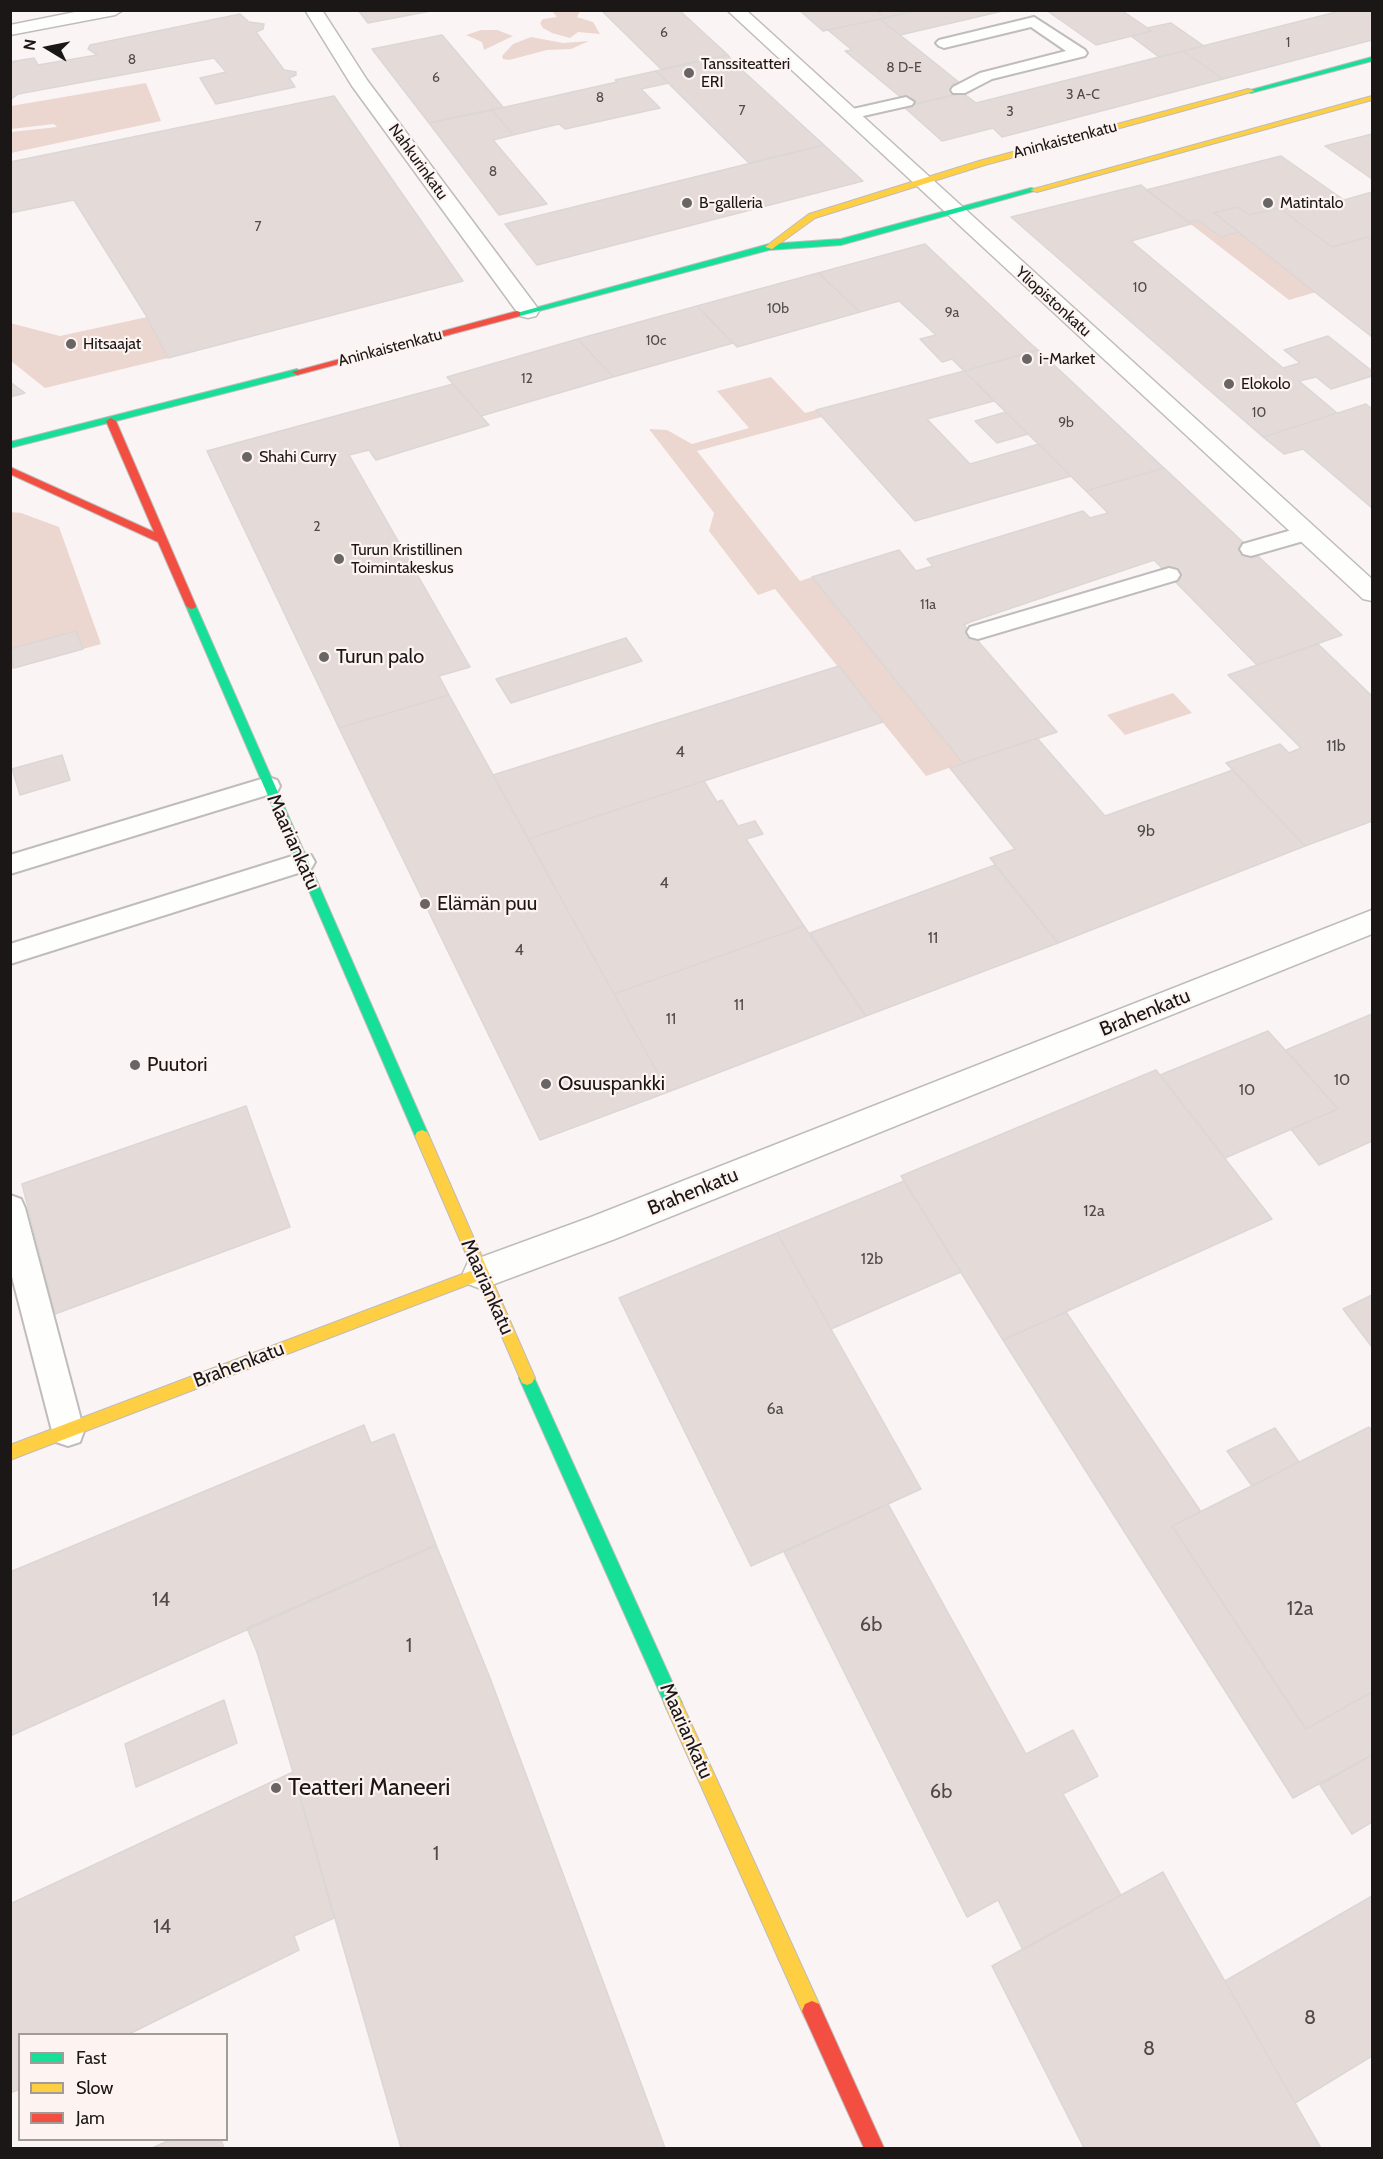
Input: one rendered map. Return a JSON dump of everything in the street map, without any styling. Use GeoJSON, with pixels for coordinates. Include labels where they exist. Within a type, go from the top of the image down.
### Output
{"type":"FeatureCollection","features":[{"type":"Feature","properties":{"kind":"main road","name":"Aninkaistenkatu"},"geometry":{"type":"LineString","coordinates":[[769,248],[812,216],[923,181],[1003,156],[1372,59]]}},
{"type":"Feature","properties":{"kind":"main road","name":"Aninkaistenkatu"},"geometry":{"type":"LineString","coordinates":[[10,445],[111,421],[769,248],[840,242],[1372,98]]}},
{"type":"Feature","properties":{"kind":"main road","name":"Maariankatu"},"geometry":{"type":"LineString","coordinates":[[111,421],[481,1273],[874,2148]]}},
{"type":"Feature","properties":{"kind":"main road"},"geometry":{"type":"LineString","coordinates":[[10,471],[162,540]]}},
{"type":"Feature","properties":{"kind":"main road","name":"Brahenkatu"},"geometry":{"type":"LineString","coordinates":[[10,1453],[481,1273]]}},
{"type":"Feature","properties":{"kind":"street"},"geometry":{"type":"LineString","coordinates":[[10,30],[115,10]]}},
{"type":"Feature","properties":{"kind":"street","name":"Nahkurinkatu"},"geometry":{"type":"LineString","coordinates":[[313,10],[359,82],[528,311]]}},
{"type":"Feature","properties":{"kind":"street","name":"Yliopistonkatu"},"geometry":{"type":"LineString","coordinates":[[735,10],[1372,593]]}},
{"type":"Feature","properties":{"kind":"street","name":"Brahenkatu"},"geometry":{"type":"LineString","coordinates":[[481,1273],[603,1228],[1372,922]]}},
{"type":"Feature","properties":{"kind":"lane"},"geometry":{"type":"LineString","coordinates":[[944,43],[1034,22],[1078,53],[986,76],[958,90]]}},
{"type":"Feature","properties":{"kind":"lane"},"geometry":{"type":"LineString","coordinates":[[850,114],[906,102]]}},
{"type":"Feature","properties":{"kind":"lane"},"geometry":{"type":"LineString","coordinates":[[1251,549],[1306,533]]}},
{"type":"Feature","properties":{"kind":"lane"},"geometry":{"type":"LineString","coordinates":[[978,632],[1169,575]]}},
{"type":"Feature","properties":{"kind":"lane"},"geometry":{"type":"LineString","coordinates":[[10,865],[268,786]]}},
{"type":"Feature","properties":{"kind":"lane"},"geometry":{"type":"LineString","coordinates":[[10,954],[302,862]]}},
{"type":"Feature","properties":{"kind":"lane"},"geometry":{"type":"LineString","coordinates":[[10,1208],[68,1431]]}},
{"type":"Feature","properties":{"kind":"shaded area"},"geometry":{"type":"Polygon","coordinates":[[[552,11],[580,11],[577,17],[593,22],[600,34],[578,32],[570,38],[552,33],[543,28],[540,23],[543,19],[557,17],[552,11]]]}},
{"type":"Feature","properties":{"kind":"shaded area"},"geometry":{"type":"Polygon","coordinates":[[[481,30],[497,30],[513,36],[484,50],[482,42],[466,35],[481,30]]]}},
{"type":"Feature","properties":{"kind":"shaded area"},"geometry":{"type":"Polygon","coordinates":[[[531,37],[563,43],[589,41],[571,49],[547,50],[509,60],[503,59],[502,56],[513,44],[531,37]]]}},
{"type":"Feature","properties":{"kind":"shaded area"},"geometry":{"type":"Polygon","coordinates":[[[146,83],[161,121],[11,153],[11,132],[57,127],[54,124],[11,129],[11,106],[146,83]]]}},
{"type":"Feature","properties":{"kind":"shaded area"},"geometry":{"type":"Polygon","coordinates":[[[1198,220],[1221,237],[1239,232],[1316,292],[1289,300],[1188,222],[1198,220]]]}},
{"type":"Feature","properties":{"kind":"shaded area"},"geometry":{"type":"Polygon","coordinates":[[[147,317],[168,358],[45,388],[11,361],[10,323],[60,336],[147,317]]]}},
{"type":"Feature","properties":{"kind":"shaded area"},"geometry":{"type":"Polygon","coordinates":[[[771,377],[805,413],[816,410],[822,417],[697,451],[800,581],[812,577],[963,763],[926,776],[775,589],[758,595],[709,531],[714,513],[649,429],[667,430],[692,444],[749,428],[717,391],[771,377]]]}},
{"type":"Feature","properties":{"kind":"shaded area"},"geometry":{"type":"Polygon","coordinates":[[[11,512],[21,513],[59,527],[101,644],[11,669],[11,512]]]}},
{"type":"Feature","properties":{"kind":"shaded area"},"geometry":{"type":"Polygon","coordinates":[[[1173,693],[1192,713],[1125,735],[1107,715],[1173,693]]]}},
{"type":"Feature","properties":{"kind":"building"},"geometry":{"type":"Polygon","coordinates":[[[358,10],[436,10],[368,23],[358,10]]]}},
{"type":"Feature","properties":{"kind":"building"},"geometry":{"type":"Polygon","coordinates":[[[601,10],[679,10],[728,55],[661,69],[601,10]]]}},
{"type":"Feature","properties":{"kind":"building"},"geometry":{"type":"Polygon","coordinates":[[[799,10],[876,10],[885,18],[823,31],[799,10]]]}},
{"type":"Feature","properties":{"kind":"building"},"geometry":{"type":"Polygon","coordinates":[[[876,10],[918,10],[885,18],[876,10]]]}},
{"type":"Feature","properties":{"kind":"building"},"geometry":{"type":"Polygon","coordinates":[[[918,10],[1007,10],[900,35],[880,19],[918,10]]]}},
{"type":"Feature","properties":{"kind":"building"},"geometry":{"type":"Polygon","coordinates":[[[1046,10],[1121,10],[1152,31],[1096,45],[1046,10]]]}},
{"type":"Feature","properties":{"kind":"building"},"geometry":{"type":"Polygon","coordinates":[[[1344,10],[1372,10],[1372,40],[1223,79],[1183,51],[1344,10]]]}},
{"type":"Feature","properties":{"kind":"building"},"geometry":{"type":"Polygon","coordinates":[[[240,14],[249,22],[264,24],[263,29],[256,32],[284,70],[296,72],[296,75],[289,78],[295,87],[216,104],[200,78],[226,72],[214,58],[18,94],[10,100],[10,62],[34,58],[38,65],[97,55],[88,49],[90,45],[240,14]]]}},
{"type":"Feature","properties":{"kind":"building"},"geometry":{"type":"Polygon","coordinates":[[[880,19],[960,83],[952,84],[963,93],[910,105],[845,51],[852,50],[828,30],[880,19]]]}},
{"type":"Feature","properties":{"kind":"building"},"geometry":{"type":"Polygon","coordinates":[[[1171,23],[1204,46],[1159,57],[1131,36],[1152,31],[1147,28],[1171,23]]]}},
{"type":"Feature","properties":{"kind":"building"},"geometry":{"type":"Polygon","coordinates":[[[442,35],[503,107],[429,123],[372,49],[442,35]]]}},
{"type":"Feature","properties":{"kind":"building"},"geometry":{"type":"Polygon","coordinates":[[[1183,51],[1223,79],[1002,137],[993,128],[942,141],[904,107],[963,93],[976,103],[1183,51]]]}},
{"type":"Feature","properties":{"kind":"building"},"geometry":{"type":"Polygon","coordinates":[[[728,55],[824,145],[749,163],[656,71],[728,55]]]}},
{"type":"Feature","properties":{"kind":"building"},"geometry":{"type":"Polygon","coordinates":[[[656,71],[669,83],[641,89],[660,108],[565,129],[559,124],[513,135],[492,110],[617,82],[615,80],[656,71]]]}},
{"type":"Feature","properties":{"kind":"building"},"geometry":{"type":"Polygon","coordinates":[[[334,96],[463,281],[168,358],[147,317],[74,200],[10,213],[10,162],[334,96]]]}},
{"type":"Feature","properties":{"kind":"building"},"geometry":{"type":"Polygon","coordinates":[[[492,110],[513,135],[493,140],[547,204],[499,215],[429,123],[492,110]]]}},
{"type":"Feature","properties":{"kind":"building"},"geometry":{"type":"Polygon","coordinates":[[[1372,134],[1372,179],[1325,146],[1372,134]]]}},
{"type":"Feature","properties":{"kind":"building"},"geometry":{"type":"Polygon","coordinates":[[[824,145],[863,181],[537,265],[505,224],[824,145]]]}},
{"type":"Feature","properties":{"kind":"building","name":"Matintalo"},"geometry":{"type":"Polygon","coordinates":[[[1281,156],[1344,200],[1372,192],[1372,240],[1368,237],[1332,247],[1279,208],[1249,215],[1238,207],[1214,213],[1239,232],[1221,237],[1198,220],[1188,222],[1146,190],[1281,156]]]}},
{"type":"Feature","properties":{"kind":"building"},"geometry":{"type":"Polygon","coordinates":[[[1141,185],[1191,224],[1131,241],[1283,368],[1300,363],[1284,350],[1328,336],[1372,371],[1372,376],[1331,389],[1316,377],[1299,381],[1337,413],[1263,437],[1011,217],[1141,185]]]}},
{"type":"Feature","properties":{"kind":"building"},"geometry":{"type":"Polygon","coordinates":[[[1238,207],[1249,215],[1279,208],[1332,247],[1368,237],[1372,240],[1372,337],[1214,213],[1238,207]]]}},
{"type":"Feature","properties":{"kind":"building"},"geometry":{"type":"Polygon","coordinates":[[[925,244],[1038,350],[964,371],[952,359],[942,362],[920,339],[936,335],[899,301],[860,312],[818,273],[925,244]]]}},
{"type":"Feature","properties":{"kind":"building"},"geometry":{"type":"Polygon","coordinates":[[[818,273],[860,312],[737,347],[697,306],[818,273]]]}},
{"type":"Feature","properties":{"kind":"building"},"geometry":{"type":"Polygon","coordinates":[[[697,306],[733,343],[613,377],[578,339],[697,306]]]}},
{"type":"Feature","properties":{"kind":"building"},"geometry":{"type":"Polygon","coordinates":[[[578,339],[613,377],[481,416],[447,377],[578,339]]]}},
{"type":"Feature","properties":{"kind":"building"},"geometry":{"type":"Polygon","coordinates":[[[1038,350],[1164,468],[1086,491],[964,371],[1038,350]]]}},
{"type":"Feature","properties":{"kind":"building"},"geometry":{"type":"Polygon","coordinates":[[[964,371],[994,401],[927,419],[970,464],[1039,444],[1071,476],[915,521],[816,410],[964,371]]]}},
{"type":"Feature","properties":{"kind":"building"},"geometry":{"type":"Polygon","coordinates":[[[10,382],[25,393],[10,397],[10,382]]]}},
{"type":"Feature","properties":{"kind":"building"},"geometry":{"type":"Polygon","coordinates":[[[453,384],[489,425],[376,460],[369,450],[349,455],[470,667],[439,676],[449,695],[339,728],[207,451],[453,384]]]}},
{"type":"Feature","properties":{"kind":"building"},"geometry":{"type":"Polygon","coordinates":[[[1366,404],[1372,409],[1372,508],[1303,449],[1284,454],[1263,437],[1366,404]]]}},
{"type":"Feature","properties":{"kind":"building"},"geometry":{"type":"Polygon","coordinates":[[[1006,412],[1028,434],[997,443],[975,421],[1006,412]]]}},
{"type":"Feature","properties":{"kind":"building"},"geometry":{"type":"Polygon","coordinates":[[[1164,468],[1342,635],[1257,665],[1154,560],[970,622],[964,625],[1057,732],[963,763],[812,577],[899,550],[916,571],[933,566],[927,559],[1083,511],[1090,518],[1108,513],[1086,491],[1164,468]]]}},
{"type":"Feature","properties":{"kind":"building"},"geometry":{"type":"Polygon","coordinates":[[[76,631],[83,649],[14,668],[10,649],[76,631]]]}},
{"type":"Feature","properties":{"kind":"building"},"geometry":{"type":"Polygon","coordinates":[[[626,638],[642,661],[511,703],[496,679],[626,638]]]}},
{"type":"Feature","properties":{"kind":"building"},"geometry":{"type":"Polygon","coordinates":[[[1318,644],[1372,696],[1372,821],[1305,846],[1226,763],[1280,744],[1289,753],[1301,748],[1228,675],[1318,644]]]}},
{"type":"Feature","properties":{"kind":"building"},"geometry":{"type":"Polygon","coordinates":[[[839,666],[883,722],[528,839],[493,775],[839,666]]]}},
{"type":"Feature","properties":{"kind":"building"},"geometry":{"type":"Polygon","coordinates":[[[449,695],[668,1092],[540,1140],[339,728],[449,695]]]}},
{"type":"Feature","properties":{"kind":"building"},"geometry":{"type":"Polygon","coordinates":[[[1037,738],[1105,816],[1233,770],[1305,846],[1058,943],[990,858],[1015,849],[950,768],[1037,738]]]}},
{"type":"Feature","properties":{"kind":"building"},"geometry":{"type":"Polygon","coordinates":[[[62,755],[70,780],[20,795],[12,769],[62,755]]]}},
{"type":"Feature","properties":{"kind":"building"},"geometry":{"type":"Polygon","coordinates":[[[704,781],[717,802],[722,800],[738,826],[755,821],[763,834],[746,839],[804,926],[614,994],[528,839],[704,781]]]}},
{"type":"Feature","properties":{"kind":"building"},"geometry":{"type":"Polygon","coordinates":[[[995,865],[1058,943],[866,1016],[810,933],[995,865]]]}},
{"type":"Feature","properties":{"kind":"building"},"geometry":{"type":"Polygon","coordinates":[[[804,926],[866,1016],[668,1092],[614,994],[804,926]]]}},
{"type":"Feature","properties":{"kind":"building"},"geometry":{"type":"Polygon","coordinates":[[[1372,1014],[1372,1141],[1319,1165],[1291,1129],[1338,1109],[1286,1050],[1372,1014]]]}},
{"type":"Feature","properties":{"kind":"building"},"geometry":{"type":"Polygon","coordinates":[[[1268,1031],[1338,1109],[1225,1158],[1160,1075],[1268,1031]]]}},
{"type":"Feature","properties":{"kind":"building"},"geometry":{"type":"Polygon","coordinates":[[[1156,1070],[1272,1219],[1003,1340],[901,1176],[1156,1070]]]}},
{"type":"Feature","properties":{"kind":"building"},"geometry":{"type":"Polygon","coordinates":[[[246,1106],[290,1227],[55,1314],[22,1184],[246,1106]]]}},
{"type":"Feature","properties":{"kind":"building"},"geometry":{"type":"Polygon","coordinates":[[[904,1181],[961,1272],[831,1329],[777,1233],[904,1181]]]}},
{"type":"Feature","properties":{"kind":"building"},"geometry":{"type":"Polygon","coordinates":[[[777,1233],[921,1489],[751,1566],[619,1298],[777,1233]]]}},
{"type":"Feature","properties":{"kind":"building"},"geometry":{"type":"Polygon","coordinates":[[[1372,1295],[1372,1347],[1343,1309],[1372,1295]]]}},
{"type":"Feature","properties":{"kind":"building"},"geometry":{"type":"Polygon","coordinates":[[[1066,1312],[1201,1512],[1172,1526],[1306,1729],[1372,1692],[1372,1755],[1293,1798],[1003,1340],[1066,1312]]]}},
{"type":"Feature","properties":{"kind":"building"},"geometry":{"type":"Polygon","coordinates":[[[364,1425],[371,1443],[394,1434],[436,1545],[10,1736],[10,1572],[364,1425]]]}},
{"type":"Feature","properties":{"kind":"building"},"geometry":{"type":"Polygon","coordinates":[[[1369,1427],[1372,1432],[1372,1692],[1306,1729],[1172,1526],[1369,1427]]]}},
{"type":"Feature","properties":{"kind":"building"},"geometry":{"type":"Polygon","coordinates":[[[1275,1428],[1299,1462],[1252,1486],[1227,1451],[1275,1428]]]}},
{"type":"Feature","properties":{"kind":"building"},"geometry":{"type":"Polygon","coordinates":[[[888,1504],[1026,1754],[1073,1730],[1098,1776],[1063,1794],[1121,1895],[1023,1950],[998,1900],[967,1917],[784,1552],[888,1504]]]}},
{"type":"Feature","properties":{"kind":"building"},"geometry":{"type":"Polygon","coordinates":[[[436,1545],[490,1678],[665,2148],[401,2148],[293,1772],[257,1652],[247,1628],[436,1545]]]}},
{"type":"Feature","properties":{"kind":"building"},"geometry":{"type":"Polygon","coordinates":[[[224,1700],[237,1743],[136,1787],[125,1744],[224,1700]]]}},
{"type":"Feature","properties":{"kind":"building"},"geometry":{"type":"Polygon","coordinates":[[[1372,1755],[1372,1822],[1352,1834],[1320,1785],[1372,1755]]]}},
{"type":"Feature","properties":{"kind":"building"},"geometry":{"type":"Polygon","coordinates":[[[293,1772],[334,1918],[294,1936],[299,1950],[131,2033],[18,2033],[18,2090],[10,2093],[10,1904],[293,1772]]]}},
{"type":"Feature","properties":{"kind":"building"},"geometry":{"type":"Polygon","coordinates":[[[1163,1872],[1321,2148],[1084,2148],[992,1966],[1163,1872]]]}},
{"type":"Feature","properties":{"kind":"building"},"geometry":{"type":"Polygon","coordinates":[[[1372,1896],[1372,2056],[1295,2103],[1225,1981],[1372,1896]]]}},
{"type":"Feature","properties":{"kind":"building"},"geometry":{"type":"Polygon","coordinates":[[[168,2141],[221,2141],[224,2148],[152,2148],[168,2141]]]}},
{"type":"Feature","properties":{"kind":"traffic: fast"},"geometry":{"type":"LineString","coordinates":[[1251,91],[1372,59]]}},
{"type":"Feature","properties":{"kind":"traffic: fast"},"geometry":{"type":"LineString","coordinates":[[517,314],[769,247],[841,242],[1034,190]]}},
{"type":"Feature","properties":{"kind":"traffic: fast"},"geometry":{"type":"LineString","coordinates":[[10,445],[297,372]]}},
{"type":"Feature","properties":{"kind":"traffic: fast"},"geometry":{"type":"LineString","coordinates":[[191,606],[422,1136]]}},
{"type":"Feature","properties":{"kind":"traffic: fast"},"geometry":{"type":"LineString","coordinates":[[527,1378],[673,1703]]}},
{"type":"Feature","properties":{"kind":"traffic: slow"},"geometry":{"type":"LineString","coordinates":[[769,247],[812,216],[982,163],[1251,91]]}},
{"type":"Feature","properties":{"kind":"traffic: slow"},"geometry":{"type":"LineString","coordinates":[[1034,190],[1372,98]]}},
{"type":"Feature","properties":{"kind":"traffic: slow"},"geometry":{"type":"LineString","coordinates":[[422,1136],[527,1378]]}},
{"type":"Feature","properties":{"kind":"traffic: slow"},"geometry":{"type":"LineString","coordinates":[[10,1453],[481,1273]]}},
{"type":"Feature","properties":{"kind":"traffic: slow"},"geometry":{"type":"LineString","coordinates":[[673,1703],[812,2011]]}},
{"type":"Feature","properties":{"kind":"traffic: jam"},"geometry":{"type":"LineString","coordinates":[[297,372],[517,314]]}},
{"type":"Feature","properties":{"kind":"traffic: jam"},"geometry":{"type":"LineString","coordinates":[[111,421],[191,606]]}},
{"type":"Feature","properties":{"kind":"traffic: jam"},"geometry":{"type":"LineString","coordinates":[[10,470],[162,540]]}},
{"type":"Feature","properties":{"kind":"traffic: jam"},"geometry":{"type":"LineString","coordinates":[[812,2011],[874,2148]]}},
{"type":"Feature","properties":{"kind":"place","name":"Tanssiteatteri ERI"},"geometry":{"type":"Point","coordinates":[689,73]}},
{"type":"Feature","properties":{"kind":"place","name":"B-galleria"},"geometry":{"type":"Point","coordinates":[687,203]}},
{"type":"Feature","properties":{"kind":"place","name":"Matintalo"},"geometry":{"type":"Point","coordinates":[1268,203]}},
{"type":"Feature","properties":{"kind":"place","name":"Hitsaajat"},"geometry":{"type":"Point","coordinates":[71,344]}},
{"type":"Feature","properties":{"kind":"place","name":"i-Market"},"geometry":{"type":"Point","coordinates":[1027,359]}},
{"type":"Feature","properties":{"kind":"place","name":"Elokolo"},"geometry":{"type":"Point","coordinates":[1229,384]}},
{"type":"Feature","properties":{"kind":"place","name":"Shahi Curry"},"geometry":{"type":"Point","coordinates":[247,457]}},
{"type":"Feature","properties":{"kind":"place","name":"Turun Kristillinen Toimintakeskus"},"geometry":{"type":"Point","coordinates":[339,559]}},
{"type":"Feature","properties":{"kind":"place","name":"Turun palo"},"geometry":{"type":"Point","coordinates":[324,657]}},
{"type":"Feature","properties":{"kind":"place","name":"Elämän puu"},"geometry":{"type":"Point","coordinates":[425,904]}},
{"type":"Feature","properties":{"kind":"place","name":"Puutori"},"geometry":{"type":"Point","coordinates":[135,1065]}},
{"type":"Feature","properties":{"kind":"place","name":"Osuuspankki"},"geometry":{"type":"Point","coordinates":[546,1084]}},
{"type":"Feature","properties":{"kind":"place","name":"Teatteri Maneeri"},"geometry":{"type":"Point","coordinates":[276,1788]}}]}
